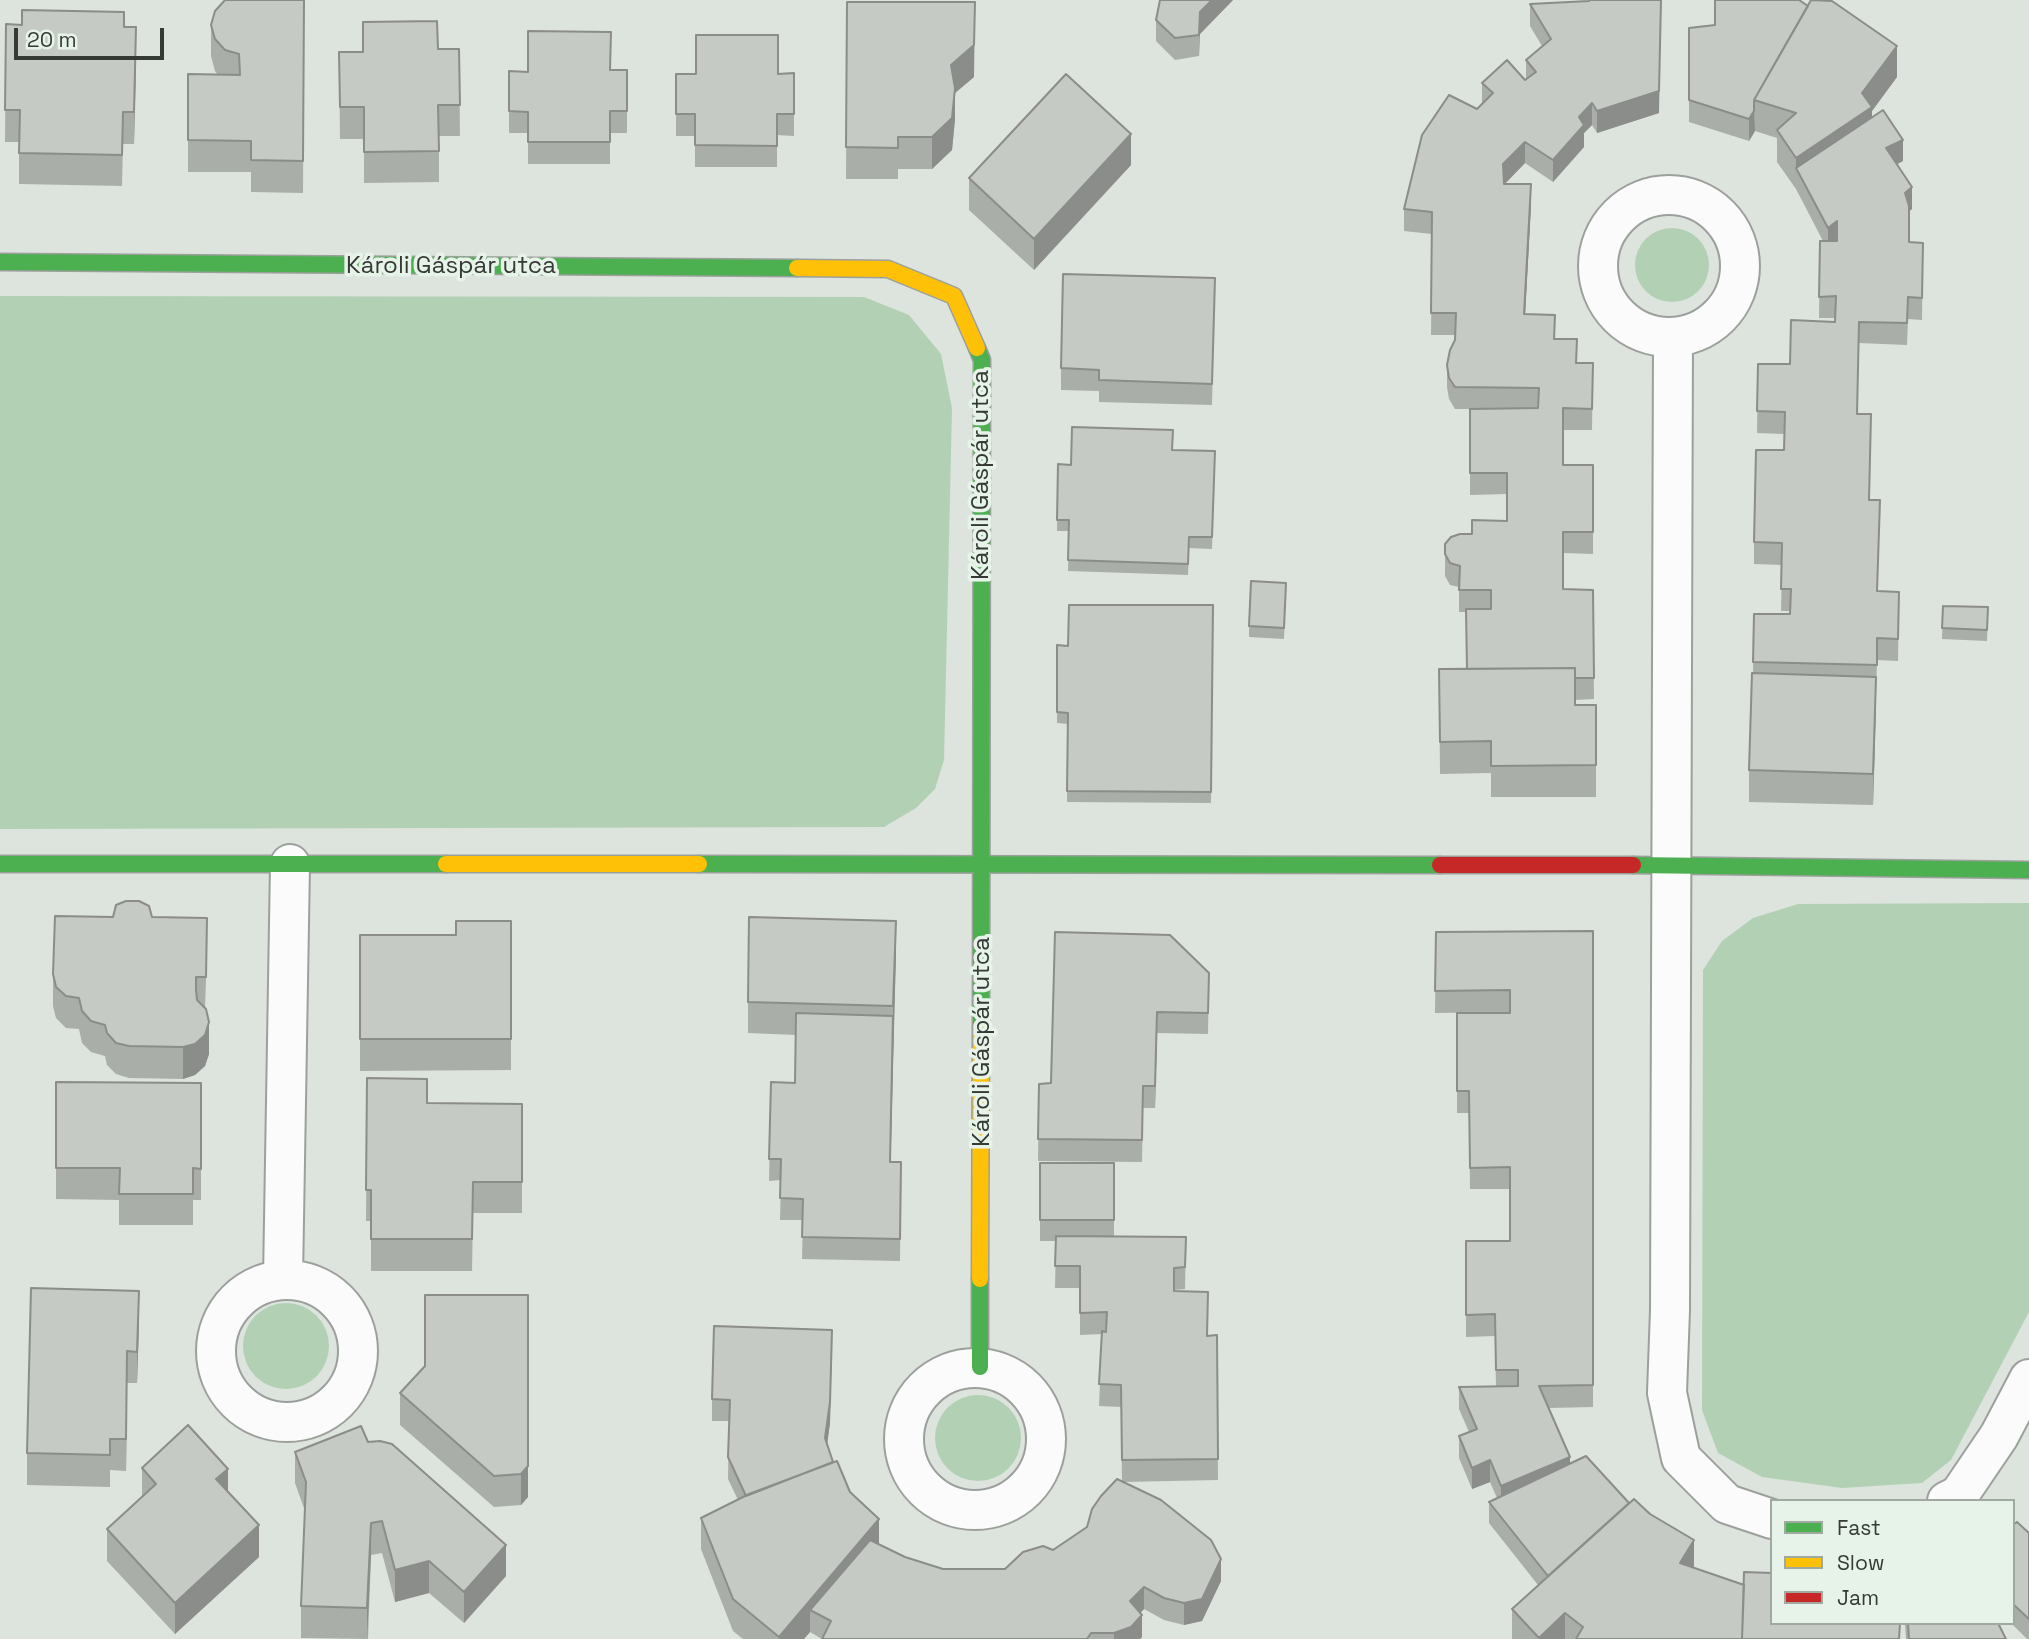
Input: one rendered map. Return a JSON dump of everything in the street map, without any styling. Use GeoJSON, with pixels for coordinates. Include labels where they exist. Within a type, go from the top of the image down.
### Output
{"type":"FeatureCollection","features":[{"type":"Feature","properties":{"kind":"street","name":"Károli Gáspár utca"},"geometry":{"type":"LineString","coordinates":[[0,262],[888,269],[954,296],[982,360],[981,1367]]}},
{"type":"Feature","properties":{"kind":"street"},"geometry":{"type":"LineString","coordinates":[[1673,338],[1671,1296],[1667,1393],[1681,1458],[1727,1504],[1770,1518]]}},
{"type":"Feature","properties":{"kind":"street"},"geometry":{"type":"LineString","coordinates":[[0,864],[1671,865],[2029,870]]}},
{"type":"Feature","properties":{"kind":"street"},"geometry":{"type":"LineString","coordinates":[[283,1279],[290,864]]}},
{"type":"Feature","properties":{"kind":"street"},"geometry":{"type":"LineString","coordinates":[[1950,1499],[1959,1494],[1999,1436],[2029,1378]]}},
{"type":"Feature","properties":{"kind":"green space"},"geometry":{"type":"Polygon","coordinates":[[[1672,228],[1693,234],[1703,244],[1709,265],[1703,286],[1693,296],[1672,302],[1651,296],[1641,286],[1635,265],[1641,244],[1651,234],[1672,228]]]}},
{"type":"Feature","properties":{"kind":"green space"},"geometry":{"type":"Polygon","coordinates":[[[0,296],[864,297],[909,315],[941,354],[952,408],[944,760],[935,789],[916,808],[884,827],[0,829],[0,296]]]}},
{"type":"Feature","properties":{"kind":"green space"},"geometry":{"type":"Polygon","coordinates":[[[2029,903],[2029,1312],[1951,1460],[1922,1483],[1842,1488],[1762,1477],[1718,1453],[1702,1410],[1703,970],[1722,941],[1753,918],[1798,904],[2029,903]]]}},
{"type":"Feature","properties":{"kind":"green space"},"geometry":{"type":"Polygon","coordinates":[[[286,1303],[302,1307],[316,1316],[325,1330],[329,1346],[325,1362],[316,1376],[302,1385],[286,1389],[270,1385],[256,1376],[247,1362],[243,1346],[247,1330],[256,1316],[270,1307],[286,1303]]]}},
{"type":"Feature","properties":{"kind":"green space"},"geometry":{"type":"Polygon","coordinates":[[[978,1395],[994,1399],[1008,1408],[1017,1422],[1021,1438],[1017,1454],[1008,1468],[994,1477],[978,1481],[962,1477],[948,1468],[939,1454],[935,1438],[939,1422],[948,1408],[962,1399],[978,1395]]]}},
{"type":"Feature","properties":{"kind":"building"},"geometry":{"type":"Polygon","coordinates":[[[225,0],[304,0],[303,161],[251,160],[251,141],[188,140],[188,74],[240,75],[239,54],[225,50],[215,39],[211,25],[215,11],[225,0]]]}},
{"type":"Feature","properties":{"kind":"building"},"geometry":{"type":"Polygon","coordinates":[[[1160,0],[1212,0],[1200,12],[1199,35],[1175,38],[1156,20],[1160,0]]]}},
{"type":"Feature","properties":{"kind":"building"},"geometry":{"type":"Polygon","coordinates":[[[1589,0],[1661,0],[1659,91],[1597,111],[1592,103],[1579,117],[1584,125],[1553,160],[1525,142],[1503,164],[1504,184],[1531,184],[1524,314],[1555,315],[1554,339],[1577,339],[1576,363],[1593,363],[1592,409],[1563,408],[1563,465],[1593,465],[1593,532],[1563,532],[1563,589],[1593,590],[1594,678],[1575,678],[1575,668],[1467,669],[1466,609],[1491,609],[1491,590],[1459,590],[1460,566],[1450,563],[1445,554],[1445,544],[1451,537],[1472,534],[1472,520],[1507,521],[1507,473],[1470,473],[1470,409],[1538,408],[1539,388],[1455,387],[1449,378],[1447,365],[1455,340],[1456,313],[1431,313],[1432,212],[1404,209],[1422,135],[1449,95],[1477,109],[1493,93],[1482,83],[1507,60],[1525,80],[1536,72],[1526,60],[1551,39],[1530,4],[1589,0]]]}},
{"type":"Feature","properties":{"kind":"building"},"geometry":{"type":"Polygon","coordinates":[[[1715,0],[1799,0],[1808,6],[1754,100],[1754,111],[1749,119],[1689,100],[1689,28],[1715,25],[1715,0]]]}},
{"type":"Feature","properties":{"kind":"building"},"geometry":{"type":"Polygon","coordinates":[[[1811,0],[1832,1],[1897,46],[1862,93],[1872,107],[1796,158],[1777,130],[1796,113],[1754,100],[1811,0]]]}},
{"type":"Feature","properties":{"kind":"building"},"geometry":{"type":"Polygon","coordinates":[[[847,2],[975,2],[974,45],[951,65],[955,88],[952,118],[932,137],[898,137],[898,148],[846,147],[847,2]]]}},
{"type":"Feature","properties":{"kind":"building"},"geometry":{"type":"Polygon","coordinates":[[[22,10],[124,12],[124,27],[136,27],[134,112],[123,112],[122,155],[19,153],[20,110],[5,110],[6,24],[22,25],[22,10]]]}},
{"type":"Feature","properties":{"kind":"building"},"geometry":{"type":"Polygon","coordinates":[[[437,21],[438,49],[459,49],[460,105],[438,105],[439,151],[364,152],[364,107],[340,107],[339,52],[363,52],[363,22],[437,21]]]}},
{"type":"Feature","properties":{"kind":"building"},"geometry":{"type":"Polygon","coordinates":[[[528,31],[611,32],[610,70],[627,70],[627,111],[610,111],[610,142],[528,142],[528,112],[509,111],[509,71],[528,72],[528,31]]]}},
{"type":"Feature","properties":{"kind":"building"},"geometry":{"type":"Polygon","coordinates":[[[696,35],[778,35],[778,74],[794,73],[794,114],[777,114],[777,146],[695,145],[695,114],[676,114],[676,74],[696,74],[696,35]]]}},
{"type":"Feature","properties":{"kind":"building"},"geometry":{"type":"Polygon","coordinates":[[[1066,74],[1131,134],[1034,239],[969,178],[1066,74]]]}},
{"type":"Feature","properties":{"kind":"building"},"geometry":{"type":"Polygon","coordinates":[[[1883,110],[1903,140],[1886,148],[1912,187],[1905,193],[1909,206],[1909,242],[1923,243],[1922,298],[1908,297],[1907,323],[1859,322],[1857,414],[1871,414],[1869,500],[1880,500],[1877,591],[1899,592],[1898,639],[1877,638],[1877,665],[1753,662],[1754,614],[1790,614],[1791,589],[1781,589],[1782,543],[1754,542],[1756,450],[1784,450],[1785,412],[1757,411],[1758,364],[1790,364],[1791,320],[1835,322],[1836,296],[1819,297],[1820,241],[1837,241],[1837,221],[1828,228],[1796,168],[1883,110]]]}},
{"type":"Feature","properties":{"kind":"building"},"geometry":{"type":"Polygon","coordinates":[[[1063,274],[1215,278],[1212,384],[1099,380],[1099,370],[1061,368],[1063,274]]]}},
{"type":"Feature","properties":{"kind":"building"},"geometry":{"type":"Polygon","coordinates":[[[1072,427],[1173,430],[1172,450],[1215,451],[1212,537],[1189,537],[1188,564],[1068,560],[1069,520],[1057,520],[1058,464],[1071,465],[1072,427]]]}},
{"type":"Feature","properties":{"kind":"building"},"geometry":{"type":"Polygon","coordinates":[[[1251,581],[1286,583],[1284,628],[1249,626],[1251,581]]]}},
{"type":"Feature","properties":{"kind":"building"},"geometry":{"type":"Polygon","coordinates":[[[1069,605],[1213,605],[1211,792],[1067,791],[1068,713],[1057,712],[1057,645],[1068,646],[1069,605]]]}},
{"type":"Feature","properties":{"kind":"building"},"geometry":{"type":"Polygon","coordinates":[[[1943,606],[1988,607],[1987,630],[1942,628],[1943,606]]]}},
{"type":"Feature","properties":{"kind":"building"},"geometry":{"type":"Polygon","coordinates":[[[1575,668],[1575,705],[1596,705],[1596,765],[1491,766],[1491,741],[1440,742],[1439,669],[1575,668]]]}},
{"type":"Feature","properties":{"kind":"building"},"geometry":{"type":"Polygon","coordinates":[[[1752,673],[1876,677],[1873,774],[1749,770],[1752,673]]]}},
{"type":"Feature","properties":{"kind":"building"},"geometry":{"type":"Polygon","coordinates":[[[126,901],[139,901],[149,906],[152,917],[207,918],[206,977],[196,977],[196,990],[197,1000],[206,1009],[209,1022],[205,1035],[195,1044],[183,1047],[129,1046],[116,1043],[107,1033],[105,1025],[91,1021],[82,1011],[79,998],[66,996],[56,987],[53,974],[55,916],[113,917],[116,905],[126,901]]]}},
{"type":"Feature","properties":{"kind":"building"},"geometry":{"type":"Polygon","coordinates":[[[749,917],[896,921],[893,1006],[748,1002],[749,917]]]}},
{"type":"Feature","properties":{"kind":"building"},"geometry":{"type":"Polygon","coordinates":[[[456,921],[511,921],[511,1039],[360,1039],[360,935],[456,935],[456,921]]]}},
{"type":"Feature","properties":{"kind":"building"},"geometry":{"type":"Polygon","coordinates":[[[1593,931],[1593,1385],[1539,1386],[1570,1457],[1501,1486],[1490,1460],[1472,1468],[1459,1436],[1477,1429],[1459,1387],[1518,1386],[1518,1370],[1496,1370],[1495,1314],[1466,1315],[1466,1241],[1510,1241],[1510,1167],[1470,1168],[1469,1091],[1457,1091],[1457,1013],[1510,1013],[1510,990],[1435,991],[1436,932],[1593,931]]]}},
{"type":"Feature","properties":{"kind":"building"},"geometry":{"type":"Polygon","coordinates":[[[1055,932],[1170,935],[1209,973],[1208,1013],[1157,1012],[1155,1086],[1143,1086],[1142,1140],[1038,1139],[1039,1084],[1051,1083],[1055,932]]]}},
{"type":"Feature","properties":{"kind":"building"},"geometry":{"type":"Polygon","coordinates":[[[796,1013],[893,1016],[890,1162],[901,1162],[900,1239],[802,1237],[803,1199],[780,1198],[781,1159],[769,1159],[771,1082],[795,1083],[796,1013]]]}},
{"type":"Feature","properties":{"kind":"building"},"geometry":{"type":"Polygon","coordinates":[[[367,1078],[427,1079],[427,1103],[522,1104],[522,1182],[473,1182],[472,1239],[371,1239],[371,1190],[366,1190],[367,1078]]]}},
{"type":"Feature","properties":{"kind":"building"},"geometry":{"type":"Polygon","coordinates":[[[56,1082],[201,1083],[201,1169],[193,1168],[193,1194],[119,1194],[120,1168],[56,1168],[56,1082]]]}},
{"type":"Feature","properties":{"kind":"building"},"geometry":{"type":"Polygon","coordinates":[[[1040,1163],[1114,1163],[1114,1220],[1040,1220],[1040,1163]]]}},
{"type":"Feature","properties":{"kind":"building"},"geometry":{"type":"Polygon","coordinates":[[[1056,1236],[1186,1237],[1185,1267],[1174,1268],[1174,1291],[1208,1292],[1207,1336],[1217,1335],[1218,1459],[1122,1460],[1121,1385],[1099,1384],[1102,1331],[1106,1332],[1107,1312],[1080,1313],[1080,1266],[1055,1266],[1056,1236]]]}},
{"type":"Feature","properties":{"kind":"building"},"geometry":{"type":"Polygon","coordinates":[[[31,1288],[139,1291],[137,1352],[127,1351],[126,1439],[110,1439],[110,1455],[27,1453],[31,1288]]]}},
{"type":"Feature","properties":{"kind":"building"},"geometry":{"type":"Polygon","coordinates":[[[425,1295],[528,1295],[528,1466],[521,1474],[494,1476],[400,1393],[425,1366],[425,1295]]]}},
{"type":"Feature","properties":{"kind":"building"},"geometry":{"type":"Polygon","coordinates":[[[714,1326],[832,1330],[830,1402],[825,1438],[833,1462],[746,1496],[728,1457],[730,1400],[712,1399],[714,1326]]]}},
{"type":"Feature","properties":{"kind":"building"},"geometry":{"type":"Polygon","coordinates":[[[188,1425],[228,1469],[216,1479],[259,1525],[175,1603],[107,1529],[156,1484],[142,1468],[188,1425]]]}},
{"type":"Feature","properties":{"kind":"building"},"geometry":{"type":"Polygon","coordinates":[[[361,1426],[368,1442],[392,1444],[506,1545],[464,1592],[429,1561],[395,1570],[382,1521],[371,1523],[367,1608],[301,1606],[306,1482],[295,1452],[361,1426]]]}},
{"type":"Feature","properties":{"kind":"building"},"geometry":{"type":"Polygon","coordinates":[[[1586,1456],[1629,1503],[1548,1576],[1489,1502],[1586,1456]]]}},
{"type":"Feature","properties":{"kind":"building"},"geometry":{"type":"Polygon","coordinates":[[[837,1461],[850,1492],[879,1519],[779,1637],[733,1599],[701,1518],[749,1494],[837,1461]]]}},
{"type":"Feature","properties":{"kind":"building"},"geometry":{"type":"Polygon","coordinates":[[[1117,1479],[1161,1500],[1211,1540],[1221,1559],[1202,1599],[1184,1603],[1164,1598],[1144,1587],[1130,1601],[1142,1615],[1131,1627],[1114,1633],[1091,1633],[1087,1639],[822,1639],[831,1621],[810,1610],[870,1540],[905,1557],[943,1569],[1005,1569],[1023,1552],[1043,1546],[1053,1550],[1087,1527],[1092,1509],[1117,1479]]]}},
{"type":"Feature","properties":{"kind":"building"},"geometry":{"type":"Polygon","coordinates":[[[1634,1499],[1650,1514],[1694,1540],[1680,1563],[1744,1585],[1742,1639],[1576,1639],[1583,1627],[1565,1613],[1539,1638],[1512,1609],[1634,1499]]]}},
{"type":"Feature","properties":{"kind":"building"},"geometry":{"type":"Polygon","coordinates":[[[2017,1522],[2029,1533],[2029,1619],[2015,1606],[2017,1522]]]}},
{"type":"Feature","properties":{"kind":"building"},"geometry":{"type":"Polygon","coordinates":[[[1744,1572],[1770,1573],[1770,1625],[1900,1625],[1899,1639],[1742,1639],[1744,1572]]]}},
{"type":"Feature","properties":{"kind":"building"},"geometry":{"type":"Polygon","coordinates":[[[1908,1625],[1999,1625],[2006,1639],[1909,1639],[1908,1625]]]}},
{"type":"Feature","properties":{"kind":"traffic: fast"},"geometry":{"type":"LineString","coordinates":[[0,262],[797,268]]}},
{"type":"Feature","properties":{"kind":"traffic: fast"},"geometry":{"type":"LineString","coordinates":[[977,348],[982,360],[981,1027]]}},
{"type":"Feature","properties":{"kind":"traffic: fast"},"geometry":{"type":"LineString","coordinates":[[0,864],[446,864]]}},
{"type":"Feature","properties":{"kind":"traffic: fast"},"geometry":{"type":"LineString","coordinates":[[699,864],[1440,865]]}},
{"type":"Feature","properties":{"kind":"traffic: fast"},"geometry":{"type":"LineString","coordinates":[[1633,865],[2029,870]]}},
{"type":"Feature","properties":{"kind":"traffic: fast"},"geometry":{"type":"LineString","coordinates":[[980,1279],[980,1367]]}},
{"type":"Feature","properties":{"kind":"traffic: slow"},"geometry":{"type":"LineString","coordinates":[[797,268],[888,269],[954,296],[977,348]]}},
{"type":"Feature","properties":{"kind":"traffic: slow"},"geometry":{"type":"LineString","coordinates":[[446,864],[699,864]]}},
{"type":"Feature","properties":{"kind":"traffic: slow"},"geometry":{"type":"LineString","coordinates":[[980,1279],[981,1027]]}},
{"type":"Feature","properties":{"kind":"traffic: jam"},"geometry":{"type":"LineString","coordinates":[[1440,865],[1633,865]]}}]}
